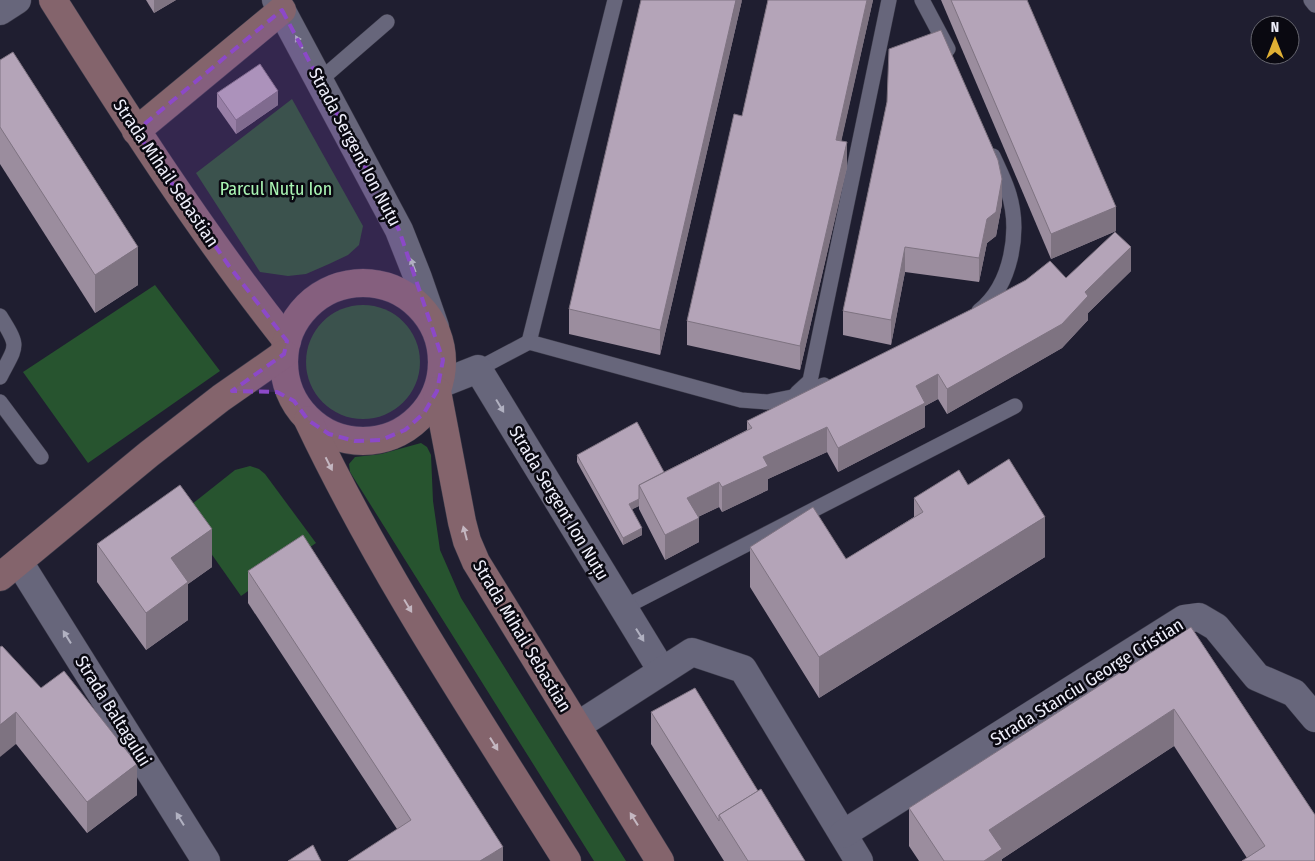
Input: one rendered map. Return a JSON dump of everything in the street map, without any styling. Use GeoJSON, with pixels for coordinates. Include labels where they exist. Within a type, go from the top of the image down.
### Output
{"type":"FeatureCollection","features":[{"type":"Feature","properties":{"kind":"street"},"geometry":{"type":"LineString","coordinates":[[0,11],[17,0]]}},
{"type":"Feature","properties":{"kind":"street","name":"Strada Mihail Sebastian"},"geometry":{"type":"LineString","coordinates":[[53,0],[136,131],[285,347]]}},
{"type":"Feature","properties":{"kind":"street"},"geometry":{"type":"LineString","coordinates":[[136,131],[279,5]]}},
{"type":"Feature","properties":{"kind":"street","name":"Strada Sergent Ion Nuțu"},"geometry":{"type":"LineString","coordinates":[[279,5],[399,230],[435,327]]}},
{"type":"Feature","properties":{"kind":"street"},"geometry":{"type":"LineString","coordinates":[[232,391],[261,389],[277,392],[301,410],[330,434],[355,441],[381,440],[405,430],[424,413],[439,387],[443,360],[435,327],[420,306],[399,291],[375,283],[349,284],[325,292],[305,308],[290,329],[285,347],[285,378],[301,410],[330,465],[406,604],[567,861]]}},
{"type":"Feature","properties":{"kind":"street"},"geometry":{"type":"LineString","coordinates":[[10,569],[148,454],[232,391],[285,347]]}},
{"type":"Feature","properties":{"kind":"street"},"geometry":{"type":"LineString","coordinates":[[439,387],[478,369]]}},
{"type":"Feature","properties":{"kind":"street","name":"Strada Sergent Ion Nuțu"},"geometry":{"type":"LineString","coordinates":[[478,369],[662,671]]}},
{"type":"Feature","properties":{"kind":"street","name":"Strada Mihail Sebastian"},"geometry":{"type":"LineString","coordinates":[[439,387],[462,522],[467,541],[476,562],[660,861]]}},
{"type":"Feature","properties":{"kind":"street","name":"Strada Baltagului"},"geometry":{"type":"LineString","coordinates":[[10,569],[206,861]]}},
{"type":"Feature","properties":{"kind":"street","name":"Strada Stanciu George Cristian"},"geometry":{"type":"LineString","coordinates":[[843,834],[1184,619],[1199,617],[1216,626],[1257,677],[1294,693],[1315,718]]}},
{"type":"Feature","properties":{"kind":"street"},"geometry":{"type":"LineString","coordinates":[[577,726],[692,652],[743,669],[859,861]]}},
{"type":"Feature","properties":{"kind":"lane"},"geometry":{"type":"LineString","coordinates":[[529,342],[615,0]]}},
{"type":"Feature","properties":{"kind":"lane"},"geometry":{"type":"LineString","coordinates":[[792,397],[810,381],[889,0]]}},
{"type":"Feature","properties":{"kind":"lane"},"geometry":{"type":"LineString","coordinates":[[922,0],[952,58]]}},
{"type":"Feature","properties":{"kind":"lane"},"geometry":{"type":"LineString","coordinates":[[1311,0],[1315,5]]}},
{"type":"Feature","properties":{"kind":"lane"},"geometry":{"type":"LineString","coordinates":[[320,80],[387,22]]}},
{"type":"Feature","properties":{"kind":"lane"},"geometry":{"type":"LineString","coordinates":[[965,322],[989,303],[1002,282],[1011,254],[1014,220],[1008,192],[986,138]]}},
{"type":"Feature","properties":{"kind":"lane"},"geometry":{"type":"LineString","coordinates":[[0,316],[14,338],[15,346],[0,377]]}},
{"type":"Feature","properties":{"kind":"lane"},"geometry":{"type":"LineString","coordinates":[[478,369],[529,342],[741,400],[767,402],[792,397],[838,380]]}},
{"type":"Feature","properties":{"kind":"lane"},"geometry":{"type":"LineString","coordinates":[[0,402],[41,457]]}},
{"type":"Feature","properties":{"kind":"lane"},"geometry":{"type":"LineString","coordinates":[[624,608],[1015,406]]}},
{"type":"Feature","properties":{"kind":"highlighted area"},"geometry":{"type":"Polygon","coordinates":[[[282,10],[399,230],[443,360],[437,391],[424,413],[405,430],[381,440],[355,441],[329,434],[308,420],[294,401],[277,392],[232,391],[284,354],[287,341],[229,266],[136,131],[282,10]]]}},
{"type":"Feature","properties":{"kind":"green space","name":"Parcul Nuțu Ion"},"geometry":{"type":"Polygon","coordinates":[[[292,99],[363,226],[359,245],[348,255],[306,274],[288,276],[260,272],[196,173],[292,99]]]}},
{"type":"Feature","properties":{"kind":"green space"},"geometry":{"type":"Polygon","coordinates":[[[155,285],[220,371],[88,463],[23,372],[155,285]]]}},
{"type":"Feature","properties":{"kind":"green space"},"geometry":{"type":"Polygon","coordinates":[[[363,305],[385,310],[403,322],[415,340],[420,362],[415,384],[403,402],[385,414],[363,419],[341,414],[323,402],[311,384],[306,362],[311,340],[323,322],[341,310],[363,305]]]}},
{"type":"Feature","properties":{"kind":"green space"},"geometry":{"type":"Polygon","coordinates":[[[421,443],[427,447],[431,455],[433,501],[440,550],[461,598],[626,861],[594,861],[350,472],[349,464],[355,457],[381,454],[421,443]]]}},
{"type":"Feature","properties":{"kind":"green space"},"geometry":{"type":"Polygon","coordinates":[[[250,466],[259,469],[265,474],[316,543],[241,596],[182,512],[235,470],[250,466]]]}},
{"type":"Feature","properties":{"kind":"building"},"geometry":{"type":"Polygon","coordinates":[[[641,0],[736,0],[660,330],[569,309],[641,0]]]}},
{"type":"Feature","properties":{"kind":"building"},"geometry":{"type":"Polygon","coordinates":[[[768,0],[867,0],[836,140],[847,142],[800,346],[687,321],[734,114],[742,116],[768,0]]]}},
{"type":"Feature","properties":{"kind":"building"},"geometry":{"type":"Polygon","coordinates":[[[951,0],[1027,0],[1116,207],[1051,234],[951,0]]]}},
{"type":"Feature","properties":{"kind":"building"},"geometry":{"type":"Polygon","coordinates":[[[941,30],[998,160],[1002,179],[996,212],[987,219],[979,258],[905,247],[891,320],[843,311],[887,102],[889,49],[941,30]]]}},
{"type":"Feature","properties":{"kind":"building"},"geometry":{"type":"Polygon","coordinates":[[[13,52],[138,247],[95,275],[0,127],[0,60],[13,52]]]}},
{"type":"Feature","properties":{"kind":"building"},"geometry":{"type":"Polygon","coordinates":[[[260,64],[278,91],[236,120],[217,93],[260,64]]]}},
{"type":"Feature","properties":{"kind":"building"},"geometry":{"type":"Polygon","coordinates":[[[1115,232],[1131,247],[1085,292],[1088,296],[1062,324],[947,389],[938,374],[916,386],[925,403],[838,448],[827,427],[763,457],[768,466],[722,487],[719,482],[687,498],[699,518],[665,535],[639,485],[752,428],[747,421],[972,309],[1026,280],[1050,261],[1066,278],[1115,232]]]}},
{"type":"Feature","properties":{"kind":"building"},"geometry":{"type":"Polygon","coordinates":[[[637,422],[664,472],[639,485],[639,499],[629,504],[642,528],[623,538],[577,455],[637,422]]]}},
{"type":"Feature","properties":{"kind":"building"},"geometry":{"type":"Polygon","coordinates":[[[1009,459],[1045,517],[819,657],[750,547],[813,507],[846,559],[923,512],[914,498],[959,470],[968,485],[1009,459]]]}},
{"type":"Feature","properties":{"kind":"building"},"geometry":{"type":"Polygon","coordinates":[[[180,485],[212,529],[171,558],[188,582],[146,613],[97,544],[180,485]]]}},
{"type":"Feature","properties":{"kind":"building"},"geometry":{"type":"Polygon","coordinates":[[[303,535],[503,847],[480,861],[348,861],[411,820],[248,571],[303,535]]]}},
{"type":"Feature","properties":{"kind":"building"},"geometry":{"type":"Polygon","coordinates":[[[1191,627],[1315,815],[1315,861],[1242,861],[1265,846],[1174,709],[989,830],[1002,849],[984,861],[944,861],[909,808],[1191,627]]]}},
{"type":"Feature","properties":{"kind":"building"},"geometry":{"type":"Polygon","coordinates":[[[2,646],[41,688],[64,671],[137,764],[87,802],[16,712],[0,725],[0,647],[2,646]]]}},
{"type":"Feature","properties":{"kind":"building"},"geometry":{"type":"Polygon","coordinates":[[[695,688],[758,791],[719,815],[719,821],[651,712],[695,688]]]}},
{"type":"Feature","properties":{"kind":"building"},"geometry":{"type":"Polygon","coordinates":[[[761,789],[805,861],[748,861],[719,815],[761,789]]]}},
{"type":"Feature","properties":{"kind":"building"},"geometry":{"type":"Polygon","coordinates":[[[313,845],[321,861],[288,861],[313,845]]]}}]}
